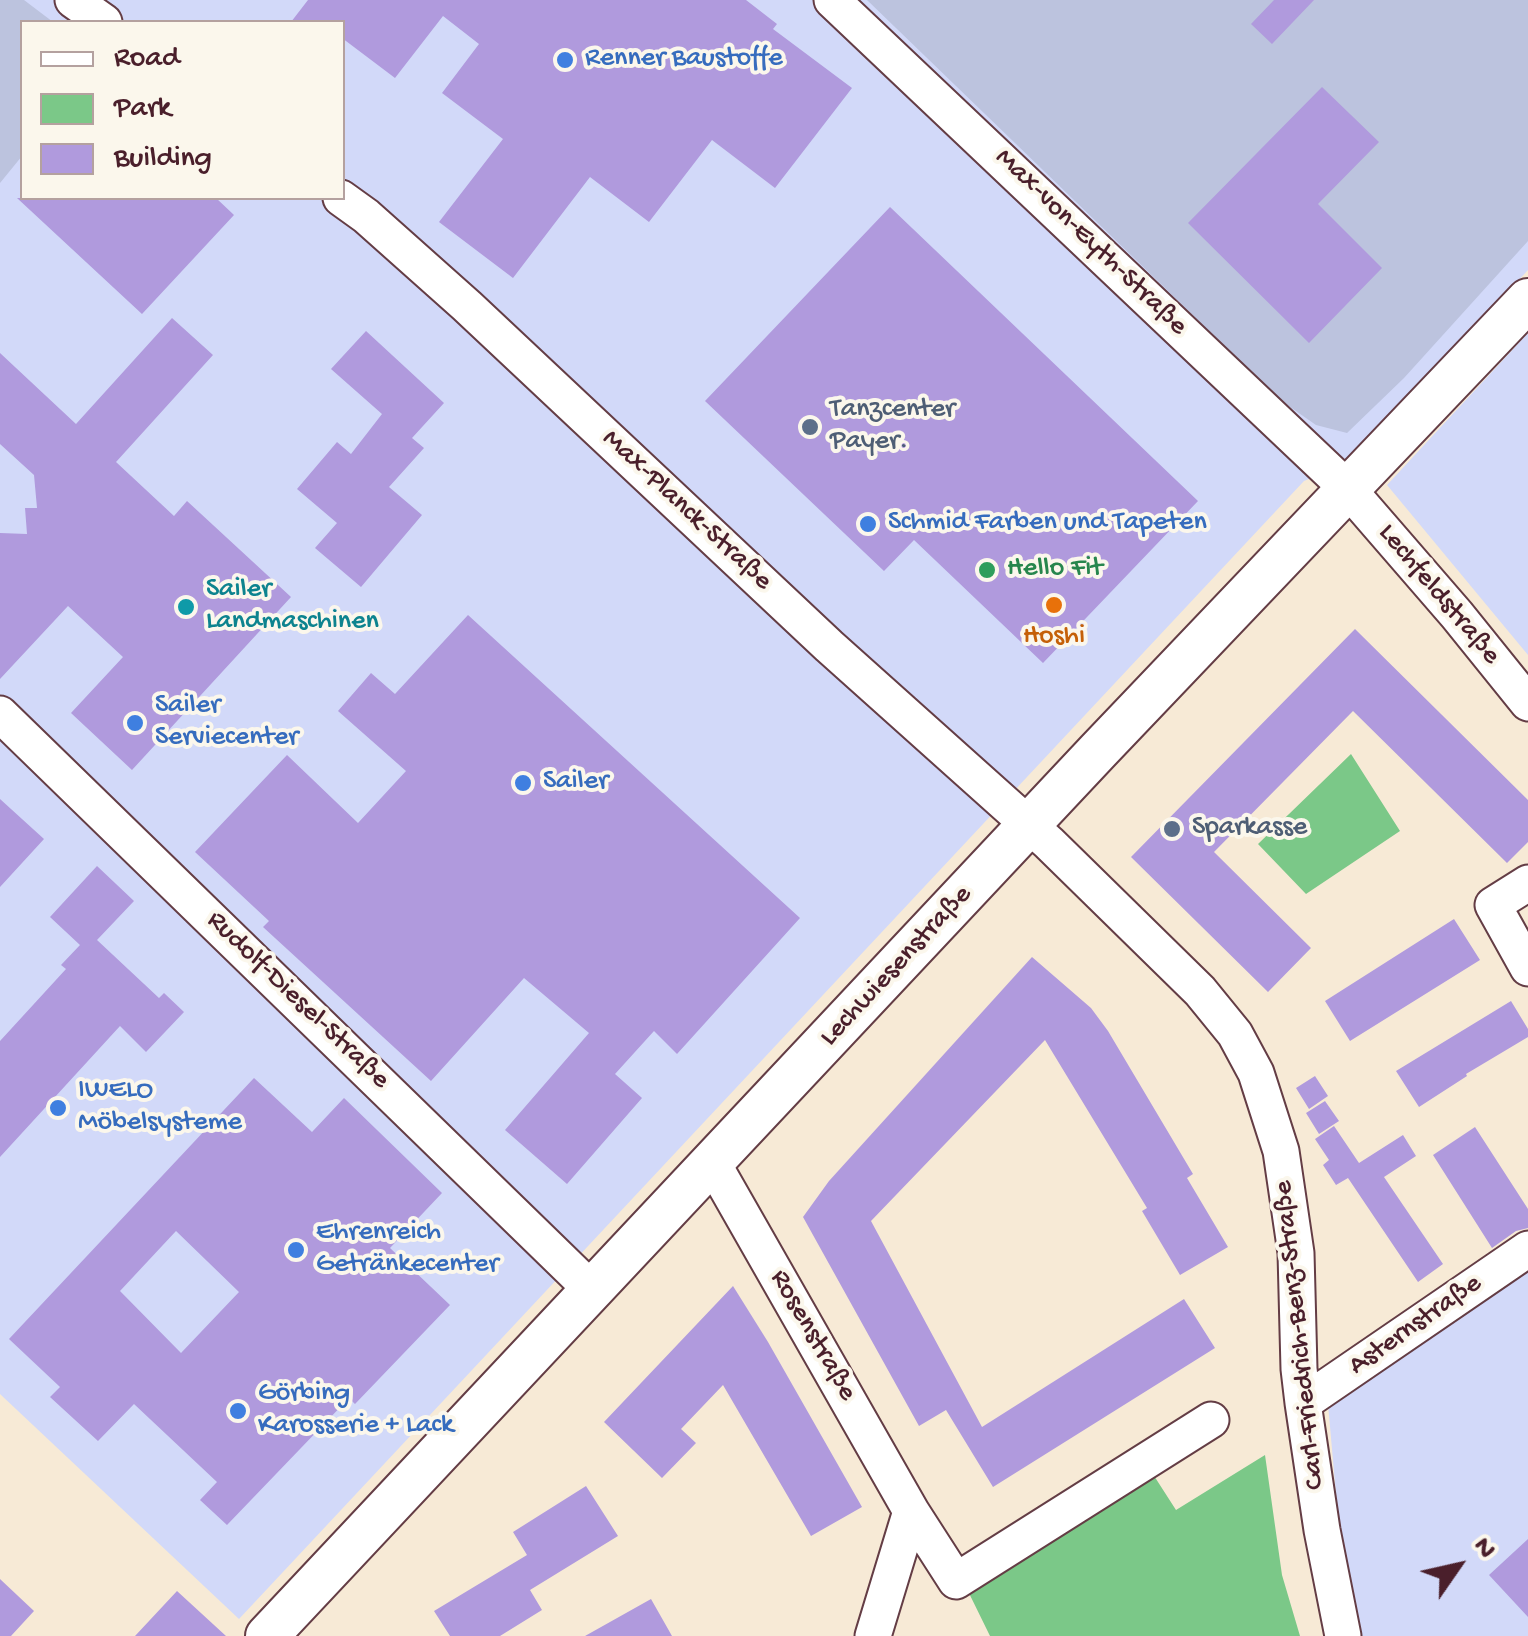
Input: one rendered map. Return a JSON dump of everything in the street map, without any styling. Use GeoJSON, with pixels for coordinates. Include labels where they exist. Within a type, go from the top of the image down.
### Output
{"type":"FeatureCollection","features":[{"type":"Feature","properties":{"kind":"street"},"geometry":{"type":"LineString","coordinates":[[73,0],[101,20]]}},
{"type":"Feature","properties":{"kind":"street","name":"Max-von-Eyth-Straße"},"geometry":{"type":"LineString","coordinates":[[832,0],[1346,488]]}},
{"type":"Feature","properties":{"kind":"street","name":"Max-Planck-Straße"},"geometry":{"type":"LineString","coordinates":[[344,200],[467,306],[829,646],[1030,826]]}},
{"type":"Feature","properties":{"kind":"street","name":"Lechwiesenstraße"},"geometry":{"type":"LineString","coordinates":[[268,1636],[1346,488],[1528,300]]}},
{"type":"Feature","properties":{"kind":"street","name":"Lechfeldstraße"},"geometry":{"type":"LineString","coordinates":[[1346,488],[1528,703]]}},
{"type":"Feature","properties":{"kind":"street","name":"Rudolf-Diesel-Straße"},"geometry":{"type":"LineString","coordinates":[[0,714],[592,1290]]}},
{"type":"Feature","properties":{"kind":"street","name":"Carl-Friedrich-Benz-Straße"},"geometry":{"type":"LineString","coordinates":[[1030,826],[1200,991],[1235,1034],[1256,1072],[1281,1151],[1296,1253],[1303,1403],[1322,1530],[1344,1636]]}},
{"type":"Feature","properties":{"kind":"street"},"geometry":{"type":"LineString","coordinates":[[1528,883],[1493,905],[1528,968]]}},
{"type":"Feature","properties":{"kind":"street","name":"Rosenstraße"},"geometry":{"type":"LineString","coordinates":[[712,1162],[911,1511],[956,1581],[1211,1420]]}},
{"type":"Feature","properties":{"kind":"street","name":"Asternstraße"},"geometry":{"type":"LineString","coordinates":[[1303,1403],[1528,1249]]}},
{"type":"Feature","properties":{"kind":"street"},"geometry":{"type":"LineString","coordinates":[[873,1636],[911,1511]]}},
{"type":"Feature","properties":{"kind":"shaded area"},"geometry":{"type":"Polygon","coordinates":[[[0,0],[1528,0],[1528,270],[1344,465],[1304,481],[239,1619],[0,1394],[0,0]]]}},
{"type":"Feature","properties":{"kind":"shaded area"},"geometry":{"type":"Polygon","coordinates":[[[0,0],[24,0],[50,20],[20,20],[20,158],[0,183],[0,0]]]}},
{"type":"Feature","properties":{"kind":"shaded area"},"geometry":{"type":"Polygon","coordinates":[[[867,0],[1528,0],[1528,241],[1404,378],[1347,433],[1316,425],[1283,402],[867,0]]]}},
{"type":"Feature","properties":{"kind":"shaded area"},"geometry":{"type":"Polygon","coordinates":[[[1528,333],[1528,655],[1387,485],[1528,333]]]}},
{"type":"Feature","properties":{"kind":"shaded area"},"geometry":{"type":"Polygon","coordinates":[[[1528,1261],[1528,1636],[1361,1636],[1339,1528],[1328,1404],[1528,1261]]]}},
{"type":"Feature","properties":{"kind":"green space"},"geometry":{"type":"Polygon","coordinates":[[[1351,754],[1400,831],[1306,894],[1258,844],[1351,754]]]}},
{"type":"Feature","properties":{"kind":"green space"},"geometry":{"type":"Polygon","coordinates":[[[1265,1455],[1282,1575],[1300,1636],[990,1636],[965,1585],[1149,1468],[1176,1510],[1265,1455]]]}},
{"type":"Feature","properties":{"kind":"building"},"geometry":{"type":"Polygon","coordinates":[[[308,0],[746,0],[777,24],[773,29],[852,88],[775,188],[712,140],[649,222],[590,177],[513,278],[439,222],[503,139],[442,93],[479,44],[443,16],[395,78],[345,40],[345,20],[293,20],[308,0]]]}},
{"type":"Feature","properties":{"kind":"building"},"geometry":{"type":"Polygon","coordinates":[[[1274,0],[1314,0],[1272,44],[1251,24],[1274,0]]]}},
{"type":"Feature","properties":{"kind":"building"},"geometry":{"type":"Polygon","coordinates":[[[1322,87],[1379,142],[1318,204],[1382,268],[1309,343],[1188,223],[1322,87]]]}},
{"type":"Feature","properties":{"kind":"building"},"geometry":{"type":"Polygon","coordinates":[[[17,198],[218,200],[234,215],[142,314],[17,198]]]}},
{"type":"Feature","properties":{"kind":"building"},"geometry":{"type":"Polygon","coordinates":[[[890,207],[1198,501],[1043,663],[914,540],[884,571],[705,401],[890,207]]]}},
{"type":"Feature","properties":{"kind":"building"},"geometry":{"type":"Polygon","coordinates":[[[172,318],[213,355],[116,462],[174,516],[187,501],[291,597],[132,770],[71,713],[123,657],[68,606],[0,679],[0,533],[27,534],[25,508],[37,508],[34,475],[0,444],[0,353],[76,424],[172,318]]]}},
{"type":"Feature","properties":{"kind":"building"},"geometry":{"type":"Polygon","coordinates":[[[366,331],[444,403],[412,438],[424,448],[389,487],[422,515],[361,587],[315,548],[337,523],[297,489],[337,442],[351,454],[382,414],[331,369],[366,331]]]}},
{"type":"Feature","properties":{"kind":"building","name":"Sailer"},"geometry":{"type":"Polygon","coordinates":[[[468,615],[800,918],[677,1054],[654,1031],[615,1074],[642,1098],[567,1184],[505,1130],[589,1033],[524,978],[431,1081],[263,927],[269,921],[195,852],[287,755],[358,823],[406,771],[338,711],[371,673],[395,694],[468,615]]]}},
{"type":"Feature","properties":{"kind":"building"},"geometry":{"type":"Polygon","coordinates":[[[1355,629],[1528,800],[1528,842],[1507,863],[1353,711],[1214,852],[1311,948],[1268,992],[1131,857],[1355,629]]]}},
{"type":"Feature","properties":{"kind":"building"},"geometry":{"type":"Polygon","coordinates":[[[0,799],[44,839],[0,887],[0,799]]]}},
{"type":"Feature","properties":{"kind":"building"},"geometry":{"type":"Polygon","coordinates":[[[97,866],[134,901],[97,940],[159,998],[164,993],[184,1012],[146,1052],[120,1026],[0,1157],[0,1041],[66,969],[61,965],[80,945],[50,917],[97,866]]]}},
{"type":"Feature","properties":{"kind":"building"},"geometry":{"type":"Polygon","coordinates":[[[1454,919],[1480,960],[1350,1041],[1325,1001],[1454,919]]]}},
{"type":"Feature","properties":{"kind":"building"},"geometry":{"type":"Polygon","coordinates":[[[1032,957],[1091,1008],[1108,1031],[1193,1174],[1187,1178],[1228,1247],[1180,1275],[1142,1211],[1147,1208],[1045,1040],[871,1221],[982,1427],[1184,1299],[1215,1348],[993,1487],[946,1410],[919,1426],[803,1217],[829,1181],[1032,957]]]}},
{"type":"Feature","properties":{"kind":"building"},"geometry":{"type":"Polygon","coordinates":[[[1511,1001],[1528,1029],[1528,1037],[1419,1107],[1396,1071],[1511,1001]]]}},
{"type":"Feature","properties":{"kind":"building"},"geometry":{"type":"Polygon","coordinates":[[[1315,1076],[1328,1096],[1309,1109],[1296,1088],[1315,1076]]]}},
{"type":"Feature","properties":{"kind":"building"},"geometry":{"type":"Polygon","coordinates":[[[254,1078],[312,1132],[344,1098],[442,1193],[390,1248],[450,1305],[355,1404],[349,1398],[227,1525],[200,1500],[217,1482],[134,1404],[98,1441],[50,1397],[60,1387],[9,1339],[254,1078]],[[176,1231],[120,1291],[181,1353],[239,1292],[176,1231]]]}},
{"type":"Feature","properties":{"kind":"building"},"geometry":{"type":"Polygon","coordinates":[[[1325,1101],[1339,1121],[1319,1134],[1306,1113],[1325,1101]]]}},
{"type":"Feature","properties":{"kind":"building"},"geometry":{"type":"Polygon","coordinates":[[[1334,1126],[1359,1163],[1403,1135],[1416,1156],[1384,1177],[1443,1264],[1418,1282],[1348,1178],[1336,1185],[1323,1165],[1329,1160],[1315,1139],[1334,1126]]]}},
{"type":"Feature","properties":{"kind":"building"},"geometry":{"type":"Polygon","coordinates":[[[1475,1127],[1528,1209],[1528,1228],[1516,1231],[1492,1248],[1433,1155],[1475,1127]]]}},
{"type":"Feature","properties":{"kind":"building"},"geometry":{"type":"Polygon","coordinates":[[[733,1286],[862,1507],[811,1536],[723,1385],[681,1429],[696,1443],[662,1478],[604,1422],[733,1286]]]}},
{"type":"Feature","properties":{"kind":"building"},"geometry":{"type":"Polygon","coordinates":[[[586,1486],[618,1536],[530,1590],[542,1610],[500,1636],[450,1636],[434,1611],[527,1555],[513,1532],[586,1486]]]}},
{"type":"Feature","properties":{"kind":"building"},"geometry":{"type":"Polygon","coordinates":[[[1528,1539],[1528,1617],[1489,1575],[1528,1539]]]}},
{"type":"Feature","properties":{"kind":"building"},"geometry":{"type":"Polygon","coordinates":[[[0,1579],[34,1611],[11,1636],[0,1636],[0,1579]]]}},
{"type":"Feature","properties":{"kind":"building"},"geometry":{"type":"Polygon","coordinates":[[[177,1591],[226,1636],[135,1636],[177,1591]]]}},
{"type":"Feature","properties":{"kind":"building"},"geometry":{"type":"Polygon","coordinates":[[[651,1599],[672,1636],[585,1636],[651,1599]]]}},
{"type":"Feature","properties":{"kind":"place","name":"Renner Baustoffe"},"geometry":{"type":"Point","coordinates":[565,60]}},
{"type":"Feature","properties":{"kind":"place","name":"Tanzcenter Payer."},"geometry":{"type":"Point","coordinates":[810,427]}},
{"type":"Feature","properties":{"kind":"place","name":"Schmid Farben und Tapeten"},"geometry":{"type":"Point","coordinates":[868,524]}},
{"type":"Feature","properties":{"kind":"place","name":"Hello Fit"},"geometry":{"type":"Point","coordinates":[987,570]}},
{"type":"Feature","properties":{"kind":"place","name":"Hoshi"},"geometry":{"type":"Point","coordinates":[1054,605]}},
{"type":"Feature","properties":{"kind":"place","name":"Sailer Landmaschinen"},"geometry":{"type":"Point","coordinates":[186,607]}},
{"type":"Feature","properties":{"kind":"place","name":"Sailer Serviecenter"},"geometry":{"type":"Point","coordinates":[135,723]}},
{"type":"Feature","properties":{"kind":"place","name":"Sailer"},"geometry":{"type":"Point","coordinates":[523,783]}},
{"type":"Feature","properties":{"kind":"place","name":"Sparkasse"},"geometry":{"type":"Point","coordinates":[1172,829]}},
{"type":"Feature","properties":{"kind":"place","name":"IWELO Möbelsysteme"},"geometry":{"type":"Point","coordinates":[58,1108]}},
{"type":"Feature","properties":{"kind":"place","name":"Ehrenreich Getränkecenter"},"geometry":{"type":"Point","coordinates":[296,1250]}},
{"type":"Feature","properties":{"kind":"place","name":"Görbing Karosserie + Lack"},"geometry":{"type":"Point","coordinates":[238,1411]}}]}
